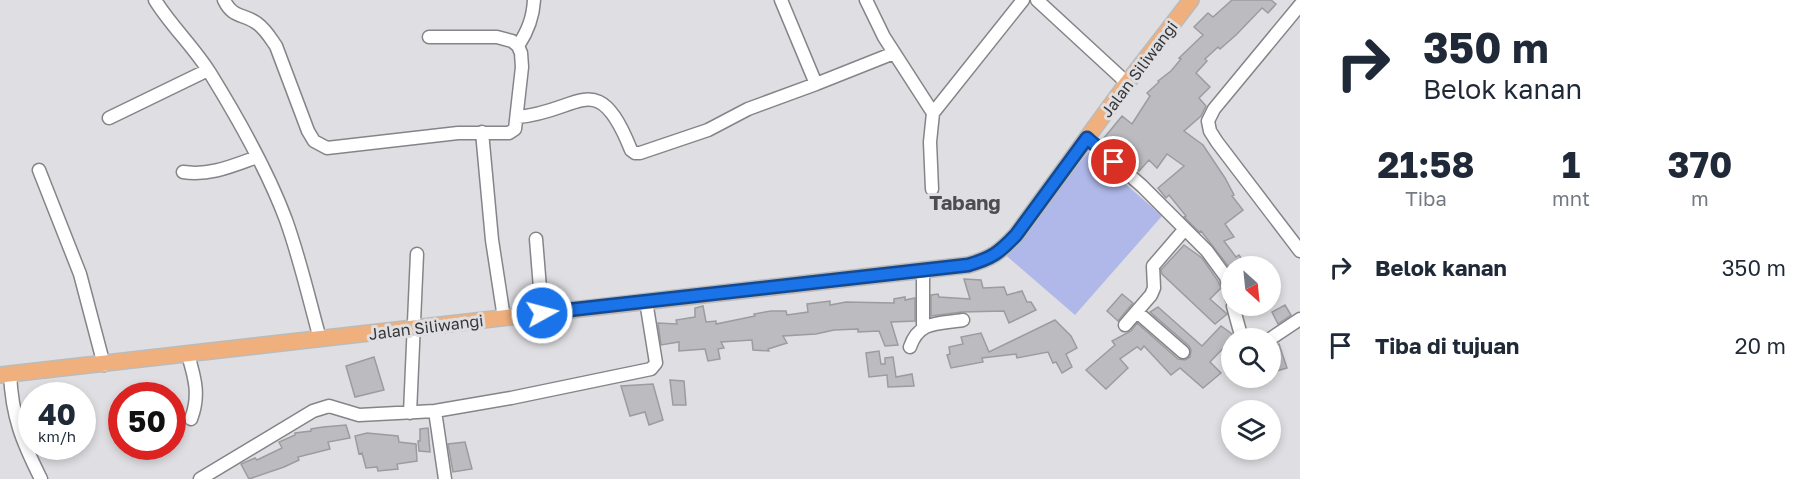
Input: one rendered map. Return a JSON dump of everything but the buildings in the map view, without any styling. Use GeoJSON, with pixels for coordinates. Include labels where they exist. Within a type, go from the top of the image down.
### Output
{"type":"FeatureCollection","features":[{"type":"Feature","properties":{"kind":"main road","name":"Jalan Siliwangi"},"geometry":{"type":"LineString","coordinates":[[5,375],[968,265],[988,259],[1016,235],[1191,0]]}},
{"type":"Feature","properties":{"kind":"street"},"geometry":{"type":"LineString","coordinates":[[155,0],[208,70],[243,127],[285,218],[299,259],[320,339]]}},
{"type":"Feature","properties":{"kind":"street"},"geometry":{"type":"LineString","coordinates":[[224,0],[232,12],[257,23],[276,46],[308,131],[318,144],[327,147],[482,132],[509,133],[515,129],[522,67],[518,46],[512,41],[497,37],[429,37]]}},
{"type":"Feature","properties":{"kind":"street"},"geometry":{"type":"LineString","coordinates":[[518,46],[528,31],[533,17],[534,0]]}},
{"type":"Feature","properties":{"kind":"street"},"geometry":{"type":"LineString","coordinates":[[781,0],[816,84]]}},
{"type":"Feature","properties":{"kind":"street"},"geometry":{"type":"LineString","coordinates":[[866,0],[894,53],[933,113]]}},
{"type":"Feature","properties":{"kind":"street"},"geometry":{"type":"LineString","coordinates":[[932,189],[930,142],[933,113],[1023,0]]}},
{"type":"Feature","properties":{"kind":"street"},"geometry":{"type":"LineString","coordinates":[[1037,0],[1127,83]]}},
{"type":"Feature","properties":{"kind":"street"},"geometry":{"type":"LineString","coordinates":[[1300,5],[1214,109],[1208,122],[1210,131],[1217,142],[1300,251]]}},
{"type":"Feature","properties":{"kind":"street"},"geometry":{"type":"LineString","coordinates":[[518,117],[533,116],[584,99],[601,102],[608,107],[631,150],[640,153],[708,130],[748,109],[894,53]]}},
{"type":"Feature","properties":{"kind":"street"},"geometry":{"type":"LineString","coordinates":[[109,118],[208,70]]}},
{"type":"Feature","properties":{"kind":"street"},"geometry":{"type":"LineString","coordinates":[[482,132],[492,240],[504,318]]}},
{"type":"Feature","properties":{"kind":"street"},"geometry":{"type":"LineString","coordinates":[[1087,138],[1142,186],[1207,251],[1221,270]]}},
{"type":"Feature","properties":{"kind":"street"},"geometry":{"type":"LineString","coordinates":[[183,172],[211,173],[257,157]]}},
{"type":"Feature","properties":{"kind":"street"},"geometry":{"type":"LineString","coordinates":[[39,170],[80,274],[104,365]]}},
{"type":"Feature","properties":{"kind":"street"},"geometry":{"type":"LineString","coordinates":[[1125,325],[1151,295],[1154,288],[1153,266],[1184,230]]}},
{"type":"Feature","properties":{"kind":"street"},"geometry":{"type":"LineString","coordinates":[[536,239],[542,313]]}},
{"type":"Feature","properties":{"kind":"street"},"geometry":{"type":"LineString","coordinates":[[410,413],[417,254]]}},
{"type":"Feature","properties":{"kind":"street"},"geometry":{"type":"LineString","coordinates":[[923,270],[923,327]]}},
{"type":"Feature","properties":{"kind":"street"},"geometry":{"type":"LineString","coordinates":[[200,479],[313,411],[329,406],[359,415],[435,411],[651,369],[656,363],[646,301]]}},
{"type":"Feature","properties":{"kind":"street"},"geometry":{"type":"LineString","coordinates":[[1137,312],[1183,352]]}},
{"type":"Feature","properties":{"kind":"street"},"geometry":{"type":"LineString","coordinates":[[1281,332],[1300,319]]}},
{"type":"Feature","properties":{"kind":"street"},"geometry":{"type":"LineString","coordinates":[[910,347],[914,336],[923,327],[963,320]]}},
{"type":"Feature","properties":{"kind":"street"},"geometry":{"type":"LineString","coordinates":[[188,355],[197,395],[191,419]]}},
{"type":"Feature","properties":{"kind":"street"},"geometry":{"type":"LineString","coordinates":[[5,375],[21,438],[41,479]]}},
{"type":"Feature","properties":{"kind":"street"},"geometry":{"type":"LineString","coordinates":[[435,411],[445,479]]}},
{"type":"Feature","properties":{"kind":"shaded area"},"geometry":{"type":"Polygon","coordinates":[[[1089,152],[1162,216],[1075,315],[1002,252],[1089,152]]]}},
{"type":"Feature","properties":{"kind":"district","name":"Tabang"},"geometry":{"type":"Point","coordinates":[965,202]}},
{"type":"Feature","properties":{"kind":"route"},"geometry":{"type":"LineString","coordinates":[[542,313],[968,265],[988,259],[1016,235],[1087,138],[1114,162]]}}]}
